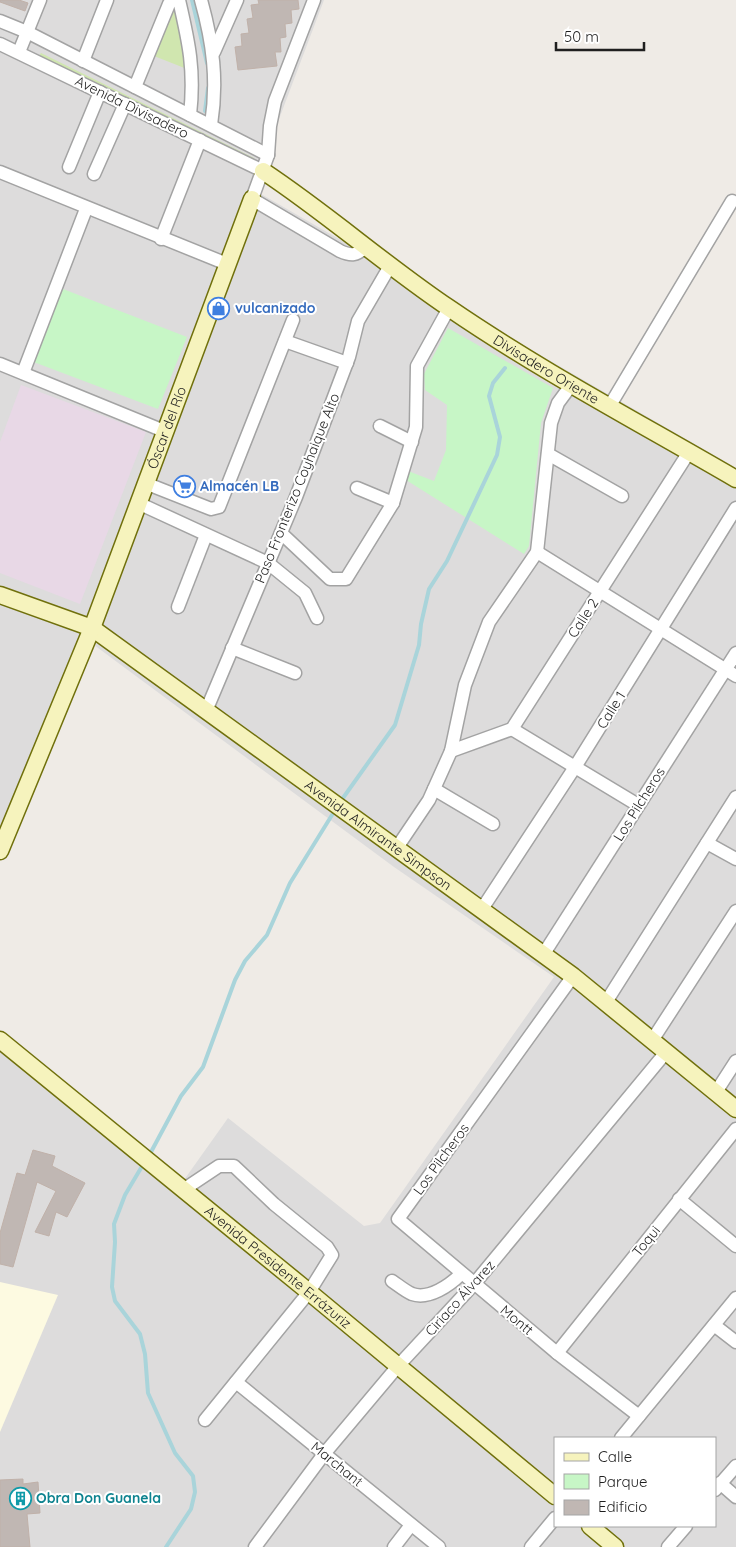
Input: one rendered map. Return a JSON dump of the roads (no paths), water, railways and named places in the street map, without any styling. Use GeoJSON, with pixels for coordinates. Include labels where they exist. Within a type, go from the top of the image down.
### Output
{"type":"FeatureCollection","features":[{"type":"Feature","properties":{"kind":"street"},"geometry":{"type":"LineString","coordinates":[[19,52],[40,0]]}},
{"type":"Feature","properties":{"kind":"street"},"geometry":{"type":"LineString","coordinates":[[83,61],[107,0]]}},
{"type":"Feature","properties":{"kind":"street"},"geometry":{"type":"LineString","coordinates":[[135,87],[169,4],[173,0]]}},
{"type":"Feature","properties":{"kind":"street"},"geometry":{"type":"LineString","coordinates":[[179,0],[191,56],[194,82],[190,115]]}},
{"type":"Feature","properties":{"kind":"street"},"geometry":{"type":"LineString","coordinates":[[201,0],[214,52],[215,96],[211,125]]}},
{"type":"Feature","properties":{"kind":"street"},"geometry":{"type":"LineString","coordinates":[[214,52],[237,0]]}},
{"type":"Feature","properties":{"kind":"street","name":"Óscar del Río"},"geometry":{"type":"LineString","coordinates":[[0,851],[5,826],[92,628],[164,431],[263,171],[268,155],[274,101],[314,0]]}},
{"type":"Feature","properties":{"kind":"street","name":"Avenida Divisadero"},"geometry":{"type":"LineString","coordinates":[[0,21],[27,32],[268,155]]}},
{"type":"Feature","properties":{"kind":"street","name":"Avenida Divisadero"},"geometry":{"type":"LineString","coordinates":[[0,44],[263,171]]}},
{"type":"Feature","properties":{"kind":"street"},"geometry":{"type":"LineString","coordinates":[[69,167],[100,92]]}},
{"type":"Feature","properties":{"kind":"street"},"geometry":{"type":"LineString","coordinates":[[94,174],[125,104]]}},
{"type":"Feature","properties":{"kind":"street"},"geometry":{"type":"LineString","coordinates":[[161,239],[200,140]]}},
{"type":"Feature","properties":{"kind":"street","name":"Divisadero Oriente"},"geometry":{"type":"LineString","coordinates":[[263,171],[322,211],[390,266],[449,308],[512,349],[609,407],[736,478]]}},
{"type":"Feature","properties":{"kind":"street"},"geometry":{"type":"LineString","coordinates":[[0,172],[86,209],[227,264]]}},
{"type":"Feature","properties":{"kind":"street"},"geometry":{"type":"LineString","coordinates":[[252,199],[340,251],[352,256],[359,253],[366,246]]}},
{"type":"Feature","properties":{"kind":"street"},"geometry":{"type":"LineString","coordinates":[[609,407],[732,201]]}},
{"type":"Feature","properties":{"kind":"street"},"geometry":{"type":"LineString","coordinates":[[23,373],[86,209]]}},
{"type":"Feature","properties":{"kind":"street","name":"Paso Fronterizo Coyhaique Alto"},"geometry":{"type":"LineString","coordinates":[[206,711],[280,533],[346,363],[358,321],[390,266]]}},
{"type":"Feature","properties":{"kind":"street"},"geometry":{"type":"LineString","coordinates":[[280,533],[330,578],[346,579],[393,503],[416,427],[416,366],[449,308]]}},
{"type":"Feature","properties":{"kind":"street"},"geometry":{"type":"LineString","coordinates":[[145,483],[211,509],[219,508],[293,320]]}},
{"type":"Feature","properties":{"kind":"street"},"geometry":{"type":"LineString","coordinates":[[284,341],[346,363]]}},
{"type":"Feature","properties":{"kind":"street"},"geometry":{"type":"LineString","coordinates":[[0,364],[164,431]]}},
{"type":"Feature","properties":{"kind":"street"},"geometry":{"type":"LineString","coordinates":[[396,849],[429,800],[451,752],[465,685],[489,622],[537,552],[551,423],[558,403],[572,384]]}},
{"type":"Feature","properties":{"kind":"street"},"geometry":{"type":"LineString","coordinates":[[380,426],[412,442]]}},
{"type":"Feature","properties":{"kind":"street","name":"Calle 2"},"geometry":{"type":"LineString","coordinates":[[512,729],[690,452]]}},
{"type":"Feature","properties":{"kind":"street"},"geometry":{"type":"LineString","coordinates":[[548,454],[622,496]]}},
{"type":"Feature","properties":{"kind":"street"},"geometry":{"type":"LineString","coordinates":[[357,488],[393,503]]}},
{"type":"Feature","properties":{"kind":"street"},"geometry":{"type":"LineString","coordinates":[[138,503],[268,563],[305,593],[317,618]]}},
{"type":"Feature","properties":{"kind":"street","name":"Calle 1"},"geometry":{"type":"LineString","coordinates":[[482,909],[575,767],[736,508]]}},
{"type":"Feature","properties":{"kind":"street"},"geometry":{"type":"LineString","coordinates":[[178,607],[206,535]]}},
{"type":"Feature","properties":{"kind":"street"},"geometry":{"type":"LineString","coordinates":[[537,552],[731,672]]}},
{"type":"Feature","properties":{"kind":"street","name":"Avenida Almirante Simpson"},"geometry":{"type":"LineString","coordinates":[[0,595],[92,628],[573,976],[736,1109]]}},
{"type":"Feature","properties":{"kind":"street"},"geometry":{"type":"LineString","coordinates":[[232,648],[295,673]]}},
{"type":"Feature","properties":{"kind":"street","name":"Los Pilcheros"},"geometry":{"type":"LineString","coordinates":[[543,955],[638,805],[731,672],[736,652]]}},
{"type":"Feature","properties":{"kind":"street"},"geometry":{"type":"LineString","coordinates":[[451,752],[512,729],[638,805]]}},
{"type":"Feature","properties":{"kind":"street"},"geometry":{"type":"LineString","coordinates":[[434,789],[493,824]]}},
{"type":"Feature","properties":{"kind":"street"},"geometry":{"type":"LineString","coordinates":[[606,1002],[736,797]]}},
{"type":"Feature","properties":{"kind":"street"},"geometry":{"type":"LineString","coordinates":[[707,842],[736,859]]}},
{"type":"Feature","properties":{"kind":"street"},"geometry":{"type":"LineString","coordinates":[[653,1040],[736,911]]}},
{"type":"Feature","properties":{"kind":"street","name":"Los Pilcheros"},"geometry":{"type":"LineString","coordinates":[[398,1219],[573,976]]}},
{"type":"Feature","properties":{"kind":"street","name":"Avenida Presidente Errázuriz"},"geometry":{"type":"LineString","coordinates":[[0,1040],[554,1495]]}},
{"type":"Feature","properties":{"kind":"street","name":"Ciriaco Álvarez"},"geometry":{"type":"LineString","coordinates":[[254,1547],[324,1454],[398,1366],[474,1284],[667,1051]]}},
{"type":"Feature","properties":{"kind":"street"},"geometry":{"type":"LineString","coordinates":[[716,1092],[736,1061]]}},
{"type":"Feature","properties":{"kind":"street","name":"Toqui"},"geometry":{"type":"LineString","coordinates":[[557,1353],[736,1128]]}},
{"type":"Feature","properties":{"kind":"street"},"geometry":{"type":"LineString","coordinates":[[183,1190],[219,1166],[234,1166],[274,1204],[327,1247],[332,1255],[309,1292],[205,1420]]}},
{"type":"Feature","properties":{"kind":"street"},"geometry":{"type":"LineString","coordinates":[[679,1199],[736,1246]]}},
{"type":"Feature","properties":{"kind":"street","name":"Montt"},"geometry":{"type":"LineString","coordinates":[[398,1219],[557,1353],[638,1416]]}},
{"type":"Feature","properties":{"kind":"street"},"geometry":{"type":"LineString","coordinates":[[392,1281],[412,1294],[428,1294],[442,1289],[462,1274]]}},
{"type":"Feature","properties":{"kind":"street"},"geometry":{"type":"LineString","coordinates":[[621,1437],[736,1298]]}},
{"type":"Feature","properties":{"kind":"street"},"geometry":{"type":"LineString","coordinates":[[714,1325],[736,1342]]}},
{"type":"Feature","properties":{"kind":"street","name":"Marchant"},"geometry":{"type":"LineString","coordinates":[[236,1382],[438,1547]]}},
{"type":"Feature","properties":{"kind":"street"},"geometry":{"type":"LineString","coordinates":[[736,1466],[718,1487],[736,1497]]}},
{"type":"Feature","properties":{"kind":"street"},"geometry":{"type":"LineString","coordinates":[[531,1547],[554,1519]]}},
{"type":"Feature","properties":{"kind":"street"},"geometry":{"type":"LineString","coordinates":[[394,1547],[411,1525]]}},
{"type":"Feature","properties":{"kind":"street"},"geometry":{"type":"LineString","coordinates":[[591,1527],[615,1547]]}},
{"type":"Feature","properties":{"kind":"street"},"geometry":{"type":"LineString","coordinates":[[668,1547],[685,1527]]}},
{"type":"Feature","properties":{"kind":"waterway"},"geometry":{"type":"LineString","coordinates":[[192,0],[207,63]]}},
{"type":"Feature","properties":{"kind":"waterway"},"geometry":{"type":"LineString","coordinates":[[205,111],[208,88]]}},
{"type":"Feature","properties":{"kind":"waterway"},"geometry":{"type":"LineString","coordinates":[[343,798],[395,725],[419,645],[421,624],[429,589],[447,561],[497,455],[500,437],[489,396],[493,383],[505,368]]}},
{"type":"Feature","properties":{"kind":"waterway"},"geometry":{"type":"LineString","coordinates":[[151,1152],[181,1096],[203,1067],[235,980],[245,961],[267,935],[290,883],[332,815]]}},
{"type":"Feature","properties":{"kind":"waterway"},"geometry":{"type":"LineString","coordinates":[[141,1168],[125,1195],[114,1224],[115,1242],[112,1287],[115,1301],[140,1334],[145,1354],[148,1393],[175,1453],[193,1476],[195,1492],[191,1509],[166,1547]]}},
{"type":"Feature","properties":{"kind":"place","name":"vulcanizado"},"geometry":{"type":"Point","coordinates":[219,308]}},
{"type":"Feature","properties":{"kind":"place","name":"Almacén LB"},"geometry":{"type":"Point","coordinates":[184,486]}},
{"type":"Feature","properties":{"kind":"place","name":"Obra Don Guanela"},"geometry":{"type":"Point","coordinates":[20,1498]}}]}
